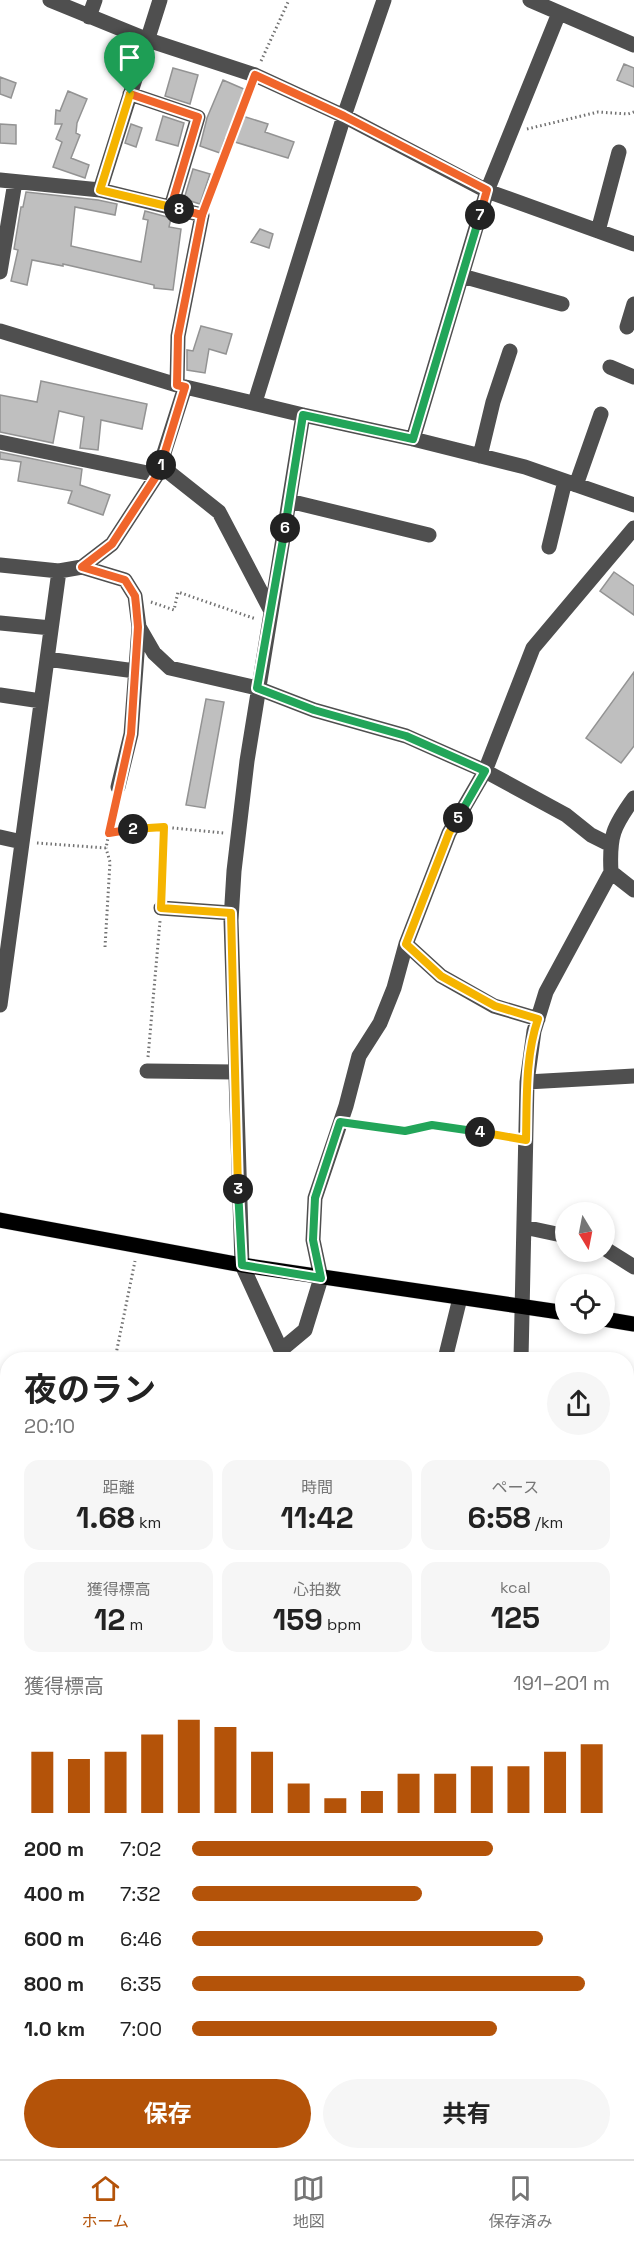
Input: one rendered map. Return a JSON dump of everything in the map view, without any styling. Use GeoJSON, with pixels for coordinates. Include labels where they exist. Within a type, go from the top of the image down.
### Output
{"type":"FeatureCollection","features":[{"type":"Feature","properties":{"kind":"main road"},"geometry":{"type":"LineString","coordinates":[[0,1220],[321,1278],[555,1311]]}},
{"type":"Feature","properties":{"kind":"main road"},"geometry":{"type":"LineString","coordinates":[[615,1321],[634,1324]]}},
{"type":"Feature","properties":{"kind":"street"},"geometry":{"type":"LineString","coordinates":[[50,0],[147,40],[255,75],[344,116],[487,190],[634,244]]}},
{"type":"Feature","properties":{"kind":"street"},"geometry":{"type":"LineString","coordinates":[[89,17],[94,0]]}},
{"type":"Feature","properties":{"kind":"street"},"geometry":{"type":"LineString","coordinates":[[100,190],[160,0]]}},
{"type":"Feature","properties":{"kind":"street"},"geometry":{"type":"LineString","coordinates":[[255,402],[344,116],[384,0]]}},
{"type":"Feature","properties":{"kind":"street"},"geometry":{"type":"LineString","coordinates":[[530,0],[634,45]]}},
{"type":"Feature","properties":{"kind":"street"},"geometry":{"type":"LineString","coordinates":[[413,439],[487,190],[559,13]]}},
{"type":"Feature","properties":{"kind":"street"},"geometry":{"type":"LineString","coordinates":[[130,94],[198,117],[171,207]]}},
{"type":"Feature","properties":{"kind":"street"},"geometry":{"type":"LineString","coordinates":[[598,231],[619,152]]}},
{"type":"Feature","properties":{"kind":"street"},"geometry":{"type":"LineString","coordinates":[[0,272],[8,181],[100,190],[202,215],[178,336],[181,386],[159,470],[112,544],[82,567]]}},
{"type":"Feature","properties":{"kind":"street"},"geometry":{"type":"LineString","coordinates":[[462,276],[562,304]]}},
{"type":"Feature","properties":{"kind":"street"},"geometry":{"type":"LineString","coordinates":[[627,327],[634,304]]}},
{"type":"Feature","properties":{"kind":"street"},"geometry":{"type":"LineString","coordinates":[[0,331],[181,386],[525,467],[634,505]]}},
{"type":"Feature","properties":{"kind":"street"},"geometry":{"type":"LineString","coordinates":[[480,456],[493,402],[510,351]]}},
{"type":"Feature","properties":{"kind":"street"},"geometry":{"type":"LineString","coordinates":[[610,367],[634,378]]}},
{"type":"Feature","properties":{"kind":"street"},"geometry":{"type":"LineString","coordinates":[[549,547],[571,483],[601,414]]}},
{"type":"Feature","properties":{"kind":"street"},"geometry":{"type":"LineString","coordinates":[[279,1352],[242,1265],[231,913],[238,835],[257,688],[271,617],[303,415]]}},
{"type":"Feature","properties":{"kind":"street"},"geometry":{"type":"LineString","coordinates":[[0,442],[159,470],[219,512],[271,617]]}},
{"type":"Feature","properties":{"kind":"street"},"geometry":{"type":"LineString","coordinates":[[289,501],[429,536]]}},
{"type":"Feature","properties":{"kind":"street"},"geometry":{"type":"LineString","coordinates":[[282,1352],[304,1330],[321,1278],[313,1240],[315,1198],[359,1056],[380,1023],[394,988],[406,944],[449,833],[485,771],[533,648],[634,528]]}},
{"type":"Feature","properties":{"kind":"street"},"geometry":{"type":"LineString","coordinates":[[0,565],[59,571],[82,567],[125,580],[135,596],[138,627],[131,734],[118,788]]}},
{"type":"Feature","properties":{"kind":"street"},"geometry":{"type":"LineString","coordinates":[[0,1000],[59,571]]}},
{"type":"Feature","properties":{"kind":"street"},"geometry":{"type":"LineString","coordinates":[[0,622],[51,628]]}},
{"type":"Feature","properties":{"kind":"street"},"geometry":{"type":"LineString","coordinates":[[138,627],[154,653],[170,668],[257,688],[314,710],[406,736],[485,771],[566,815],[591,835],[609,844]]}},
{"type":"Feature","properties":{"kind":"street"},"geometry":{"type":"LineString","coordinates":[[47,659],[135,671]]}},
{"type":"Feature","properties":{"kind":"street"},"geometry":{"type":"LineString","coordinates":[[0,695],[41,701]]}},
{"type":"Feature","properties":{"kind":"street"},"geometry":{"type":"LineString","coordinates":[[521,1352],[527,1082],[534,1030],[546,992],[611,872],[609,844],[617,821],[634,798]]}},
{"type":"Feature","properties":{"kind":"street"},"geometry":{"type":"LineString","coordinates":[[0,837],[22,842]]}},
{"type":"Feature","properties":{"kind":"street"},"geometry":{"type":"LineString","coordinates":[[611,872],[634,890]]}},
{"type":"Feature","properties":{"kind":"street"},"geometry":{"type":"LineString","coordinates":[[161,908],[231,913]]}},
{"type":"Feature","properties":{"kind":"street"},"geometry":{"type":"LineString","coordinates":[[406,944],[441,976],[495,1006],[538,1019]]}},
{"type":"Feature","properties":{"kind":"street"},"geometry":{"type":"LineString","coordinates":[[147,1071],[235,1072]]}},
{"type":"Feature","properties":{"kind":"street"},"geometry":{"type":"LineString","coordinates":[[527,1082],[634,1076]]}},
{"type":"Feature","properties":{"kind":"street"},"geometry":{"type":"LineString","coordinates":[[524,1227],[555,1234]]}},
{"type":"Feature","properties":{"kind":"street"},"geometry":{"type":"LineString","coordinates":[[615,1255],[634,1267]]}},
{"type":"Feature","properties":{"kind":"street"},"geometry":{"type":"LineString","coordinates":[[447,1352],[460,1298]]}},
{"type":"Feature","properties":{"kind":"path"},"geometry":{"type":"LineString","coordinates":[[202,215],[255,75],[290,0]]}},
{"type":"Feature","properties":{"kind":"path"},"geometry":{"type":"LineString","coordinates":[[512,133],[598,112],[628,114],[634,112]]}},
{"type":"Feature","properties":{"kind":"path"},"geometry":{"type":"LineString","coordinates":[[135,596],[174,610],[178,592],[271,617]]}},
{"type":"Feature","properties":{"kind":"path"},"geometry":{"type":"LineString","coordinates":[[105,947],[110,862],[106,848],[118,788]]}},
{"type":"Feature","properties":{"kind":"path"},"geometry":{"type":"LineString","coordinates":[[109,833],[153,826],[238,835]]}},
{"type":"Feature","properties":{"kind":"path"},"geometry":{"type":"LineString","coordinates":[[147,1071],[161,908],[164,827]]}},
{"type":"Feature","properties":{"kind":"path"},"geometry":{"type":"LineString","coordinates":[[22,842],[106,848]]}},
{"type":"Feature","properties":{"kind":"path"},"geometry":{"type":"LineString","coordinates":[[340,1122],[405,1131],[432,1125],[526,1140]]}},
{"type":"Feature","properties":{"kind":"path"},"geometry":{"type":"LineString","coordinates":[[116,1352],[138,1246]]}},
{"type":"Feature","properties":{"kind":"building"},"geometry":{"type":"Polygon","coordinates":[[[121,46],[134,51],[127,73],[113,69],[121,46]]]}},
{"type":"Feature","properties":{"kind":"building"},"geometry":{"type":"Polygon","coordinates":[[[624,64],[634,68],[634,87],[617,80],[624,64]]]}},
{"type":"Feature","properties":{"kind":"building"},"geometry":{"type":"Polygon","coordinates":[[[173,68],[198,75],[190,104],[165,96],[173,68]]]}},
{"type":"Feature","properties":{"kind":"building"},"geometry":{"type":"Polygon","coordinates":[[[0,77],[16,83],[11,98],[0,94],[0,77]]]}},
{"type":"Feature","properties":{"kind":"building"},"geometry":{"type":"Polygon","coordinates":[[[223,80],[246,90],[236,114],[268,124],[265,132],[294,142],[288,158],[225,139],[220,153],[200,146],[207,118],[223,80]]]}},
{"type":"Feature","properties":{"kind":"building"},"geometry":{"type":"Polygon","coordinates":[[[68,91],[87,99],[77,123],[76,133],[80,135],[71,158],[89,165],[85,178],[53,167],[62,142],[56,139],[62,124],[55,124],[56,110],[60,111],[68,91]]]}},
{"type":"Feature","properties":{"kind":"building"},"geometry":{"type":"Polygon","coordinates":[[[163,116],[184,123],[178,146],[156,140],[163,116]]]}},
{"type":"Feature","properties":{"kind":"building"},"geometry":{"type":"Polygon","coordinates":[[[0,124],[16,125],[16,144],[0,143],[0,124]]]}},
{"type":"Feature","properties":{"kind":"building"},"geometry":{"type":"Polygon","coordinates":[[[131,124],[142,128],[136,147],[125,143],[131,124]]]}},
{"type":"Feature","properties":{"kind":"building"},"geometry":{"type":"Polygon","coordinates":[[[193,169],[210,174],[200,204],[184,199],[193,169]]]}},
{"type":"Feature","properties":{"kind":"building"},"geometry":{"type":"Polygon","coordinates":[[[26,192],[117,204],[115,215],[75,207],[71,246],[141,262],[148,220],[143,219],[145,211],[171,218],[169,227],[181,229],[173,290],[154,288],[154,285],[63,264],[63,266],[32,260],[27,285],[11,281],[18,250],[14,249],[21,207],[23,207],[26,192]]]}},
{"type":"Feature","properties":{"kind":"building"},"geometry":{"type":"Polygon","coordinates":[[[260,229],[273,234],[269,248],[251,242],[260,229]]]}},
{"type":"Feature","properties":{"kind":"building"},"geometry":{"type":"Polygon","coordinates":[[[201,326],[232,334],[226,354],[209,349],[205,373],[187,370],[187,350],[193,351],[201,326]]]}},
{"type":"Feature","properties":{"kind":"building"},"geometry":{"type":"Polygon","coordinates":[[[41,381],[147,404],[142,429],[101,420],[98,450],[80,448],[84,417],[59,411],[53,443],[0,432],[0,395],[37,402],[41,381]]]}},
{"type":"Feature","properties":{"kind":"building"},"geometry":{"type":"Polygon","coordinates":[[[0,452],[82,469],[80,485],[110,495],[103,515],[68,503],[72,491],[18,481],[21,462],[0,459],[0,452]]]}},
{"type":"Feature","properties":{"kind":"building"},"geometry":{"type":"Polygon","coordinates":[[[614,572],[634,586],[634,615],[600,591],[614,572]]]}},
{"type":"Feature","properties":{"kind":"building"},"geometry":{"type":"Polygon","coordinates":[[[634,672],[634,746],[621,763],[586,738],[634,672]]]}},
{"type":"Feature","properties":{"kind":"building"},"geometry":{"type":"Polygon","coordinates":[[[206,699],[224,702],[205,808],[186,805],[206,699]]]}},
{"type":"Feature","properties":{"kind":"route"},"geometry":{"type":"LineString","coordinates":[[130,94],[100,190],[202,215],[255,75],[344,116],[487,190],[413,439],[303,415],[270,623],[257,688],[314,710],[406,736],[485,771],[449,833],[406,944],[441,976],[495,1006],[538,1019],[534,1030],[527,1082],[526,1140],[432,1125],[405,1131],[340,1122],[315,1198],[313,1240],[321,1278],[242,1265],[237,1169],[231,913],[161,908],[164,827],[153,826],[109,833],[131,734],[138,627],[136,605],[135,596],[125,580],[82,567],[112,544],[161,466],[185,387],[177,385],[178,336],[202,215],[171,207],[198,117],[130,94]]}}]}
